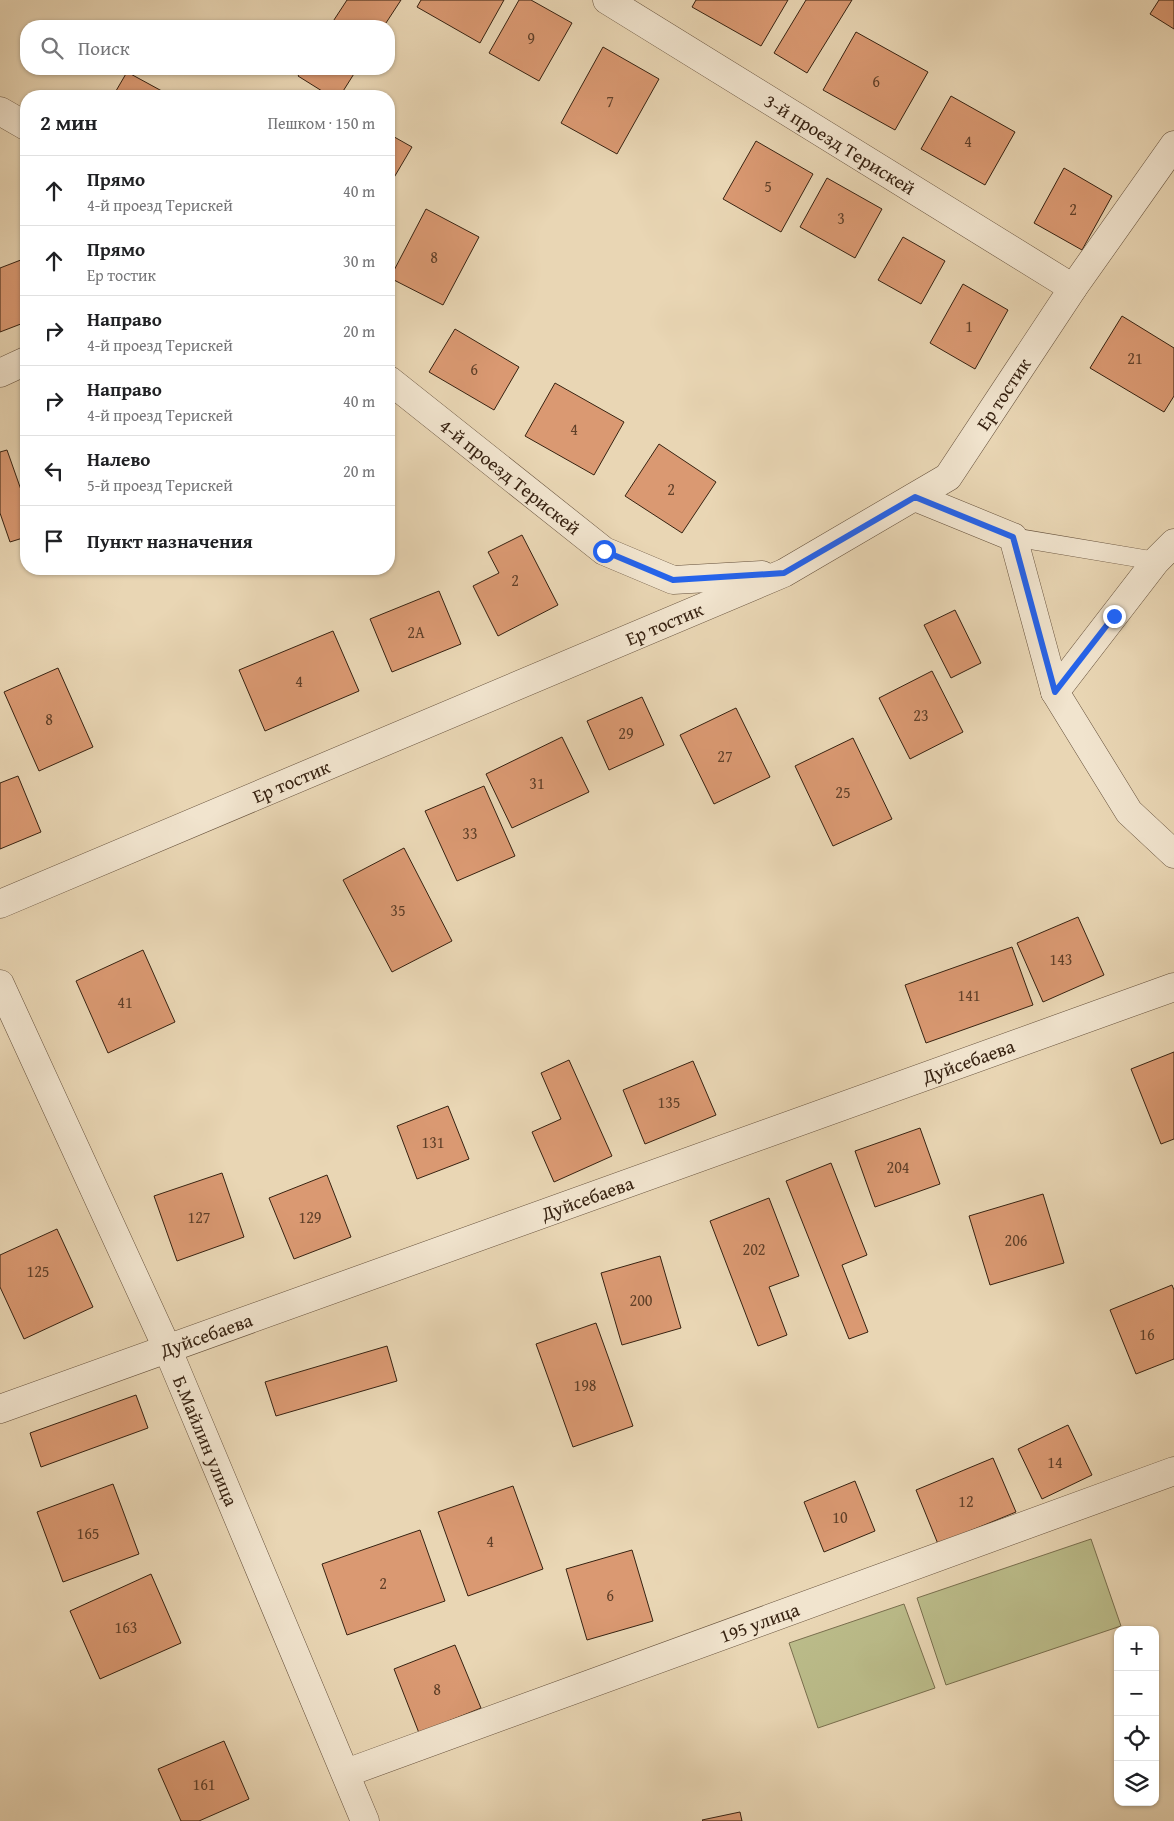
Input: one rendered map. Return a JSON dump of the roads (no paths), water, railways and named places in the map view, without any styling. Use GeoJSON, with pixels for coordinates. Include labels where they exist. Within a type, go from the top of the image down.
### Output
{"type":"FeatureCollection","features":[{"type":"Feature","properties":{"kind":"street","name":"3-й проезд Терискей"},"geometry":{"type":"LineString","coordinates":[[607,0],[1073,288]]}},
{"type":"Feature","properties":{"kind":"street"},"geometry":{"type":"LineString","coordinates":[[0,112],[20,123]]}},
{"type":"Feature","properties":{"kind":"street","name":"Ер тостик"},"geometry":{"type":"LineString","coordinates":[[0,904],[784,573],[948,476],[1073,288],[1174,144]]}},
{"type":"Feature","properties":{"kind":"street"},"geometry":{"type":"LineString","coordinates":[[0,372],[20,364]]}},
{"type":"Feature","properties":{"kind":"street","name":"4-й проезд Терискей"},"geometry":{"type":"LineString","coordinates":[[395,385],[604,551],[673,580],[784,573]]}},
{"type":"Feature","properties":{"kind":"street"},"geometry":{"type":"LineString","coordinates":[[915,497],[1013,537],[1055,692],[1129,812],[1174,854]]}},
{"type":"Feature","properties":{"kind":"street"},"geometry":{"type":"LineString","coordinates":[[1055,692],[1165,552]]}},
{"type":"Feature","properties":{"kind":"street","name":"Б.Майлин улица"},"geometry":{"type":"LineString","coordinates":[[0,984],[168,1348],[365,1821]]}},
{"type":"Feature","properties":{"kind":"street","name":"Дуйсебаева"},"geometry":{"type":"LineString","coordinates":[[0,1409],[1174,987]]}},
{"type":"Feature","properties":{"kind":"street","name":"195 улица"},"geometry":{"type":"LineString","coordinates":[[346,1773],[1174,1472]]}},
{"type":"Feature","properties":{"kind":"lane"},"geometry":{"type":"LineString","coordinates":[[1013,537],[1165,552]]}}]}
